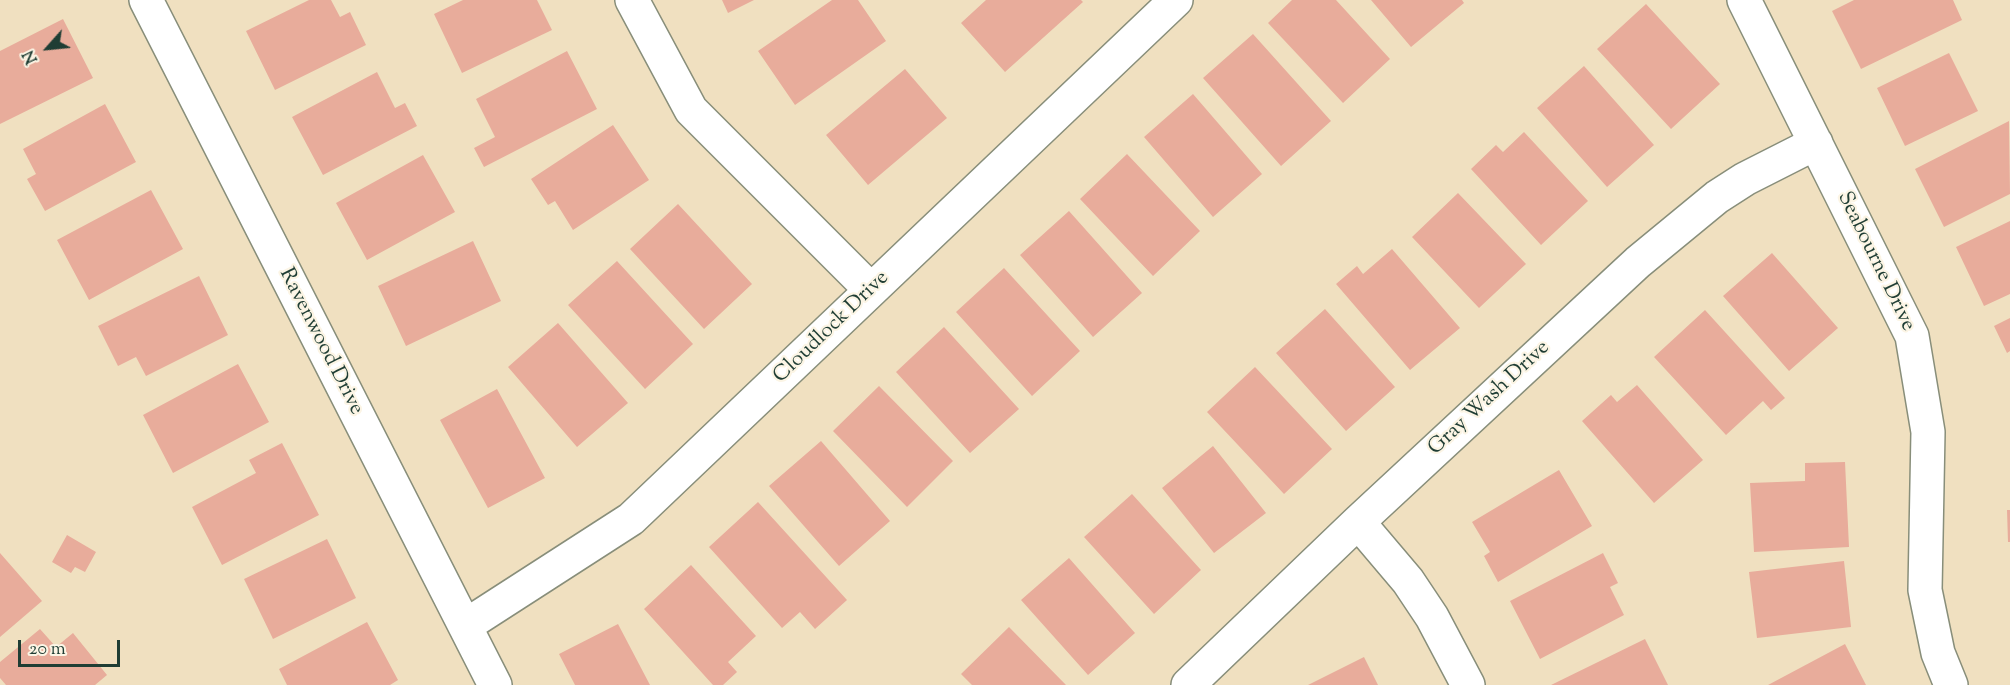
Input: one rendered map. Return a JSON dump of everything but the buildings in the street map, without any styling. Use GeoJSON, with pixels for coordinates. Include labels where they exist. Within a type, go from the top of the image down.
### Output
{"type":"FeatureCollection","features":[{"type":"Feature","properties":{"kind":"street","name":"Ravenwood Drive"},"geometry":{"type":"LineString","coordinates":[[146,0],[495,685]]}},
{"type":"Feature","properties":{"kind":"street"},"geometry":{"type":"LineString","coordinates":[[632,0],[691,110],[871,290]]}},
{"type":"Feature","properties":{"kind":"street","name":"Cloudlock Drive"},"geometry":{"type":"LineString","coordinates":[[465,626],[631,519],[1176,0]]}},
{"type":"Feature","properties":{"kind":"street","name":"Seabourne Drive"},"geometry":{"type":"LineString","coordinates":[[1744,0],[1912,336],[1929,432],[1925,590],[1938,653],[1951,685]]}},
{"type":"Feature","properties":{"kind":"street","name":"Gray Wash Drive"},"geometry":{"type":"LineString","coordinates":[[1188,685],[1358,522],[1671,234],[1745,179],[1816,143]]}},
{"type":"Feature","properties":{"kind":"street"},"geometry":{"type":"LineString","coordinates":[[1358,522],[1408,581],[1432,617],[1468,685]]}}]}
